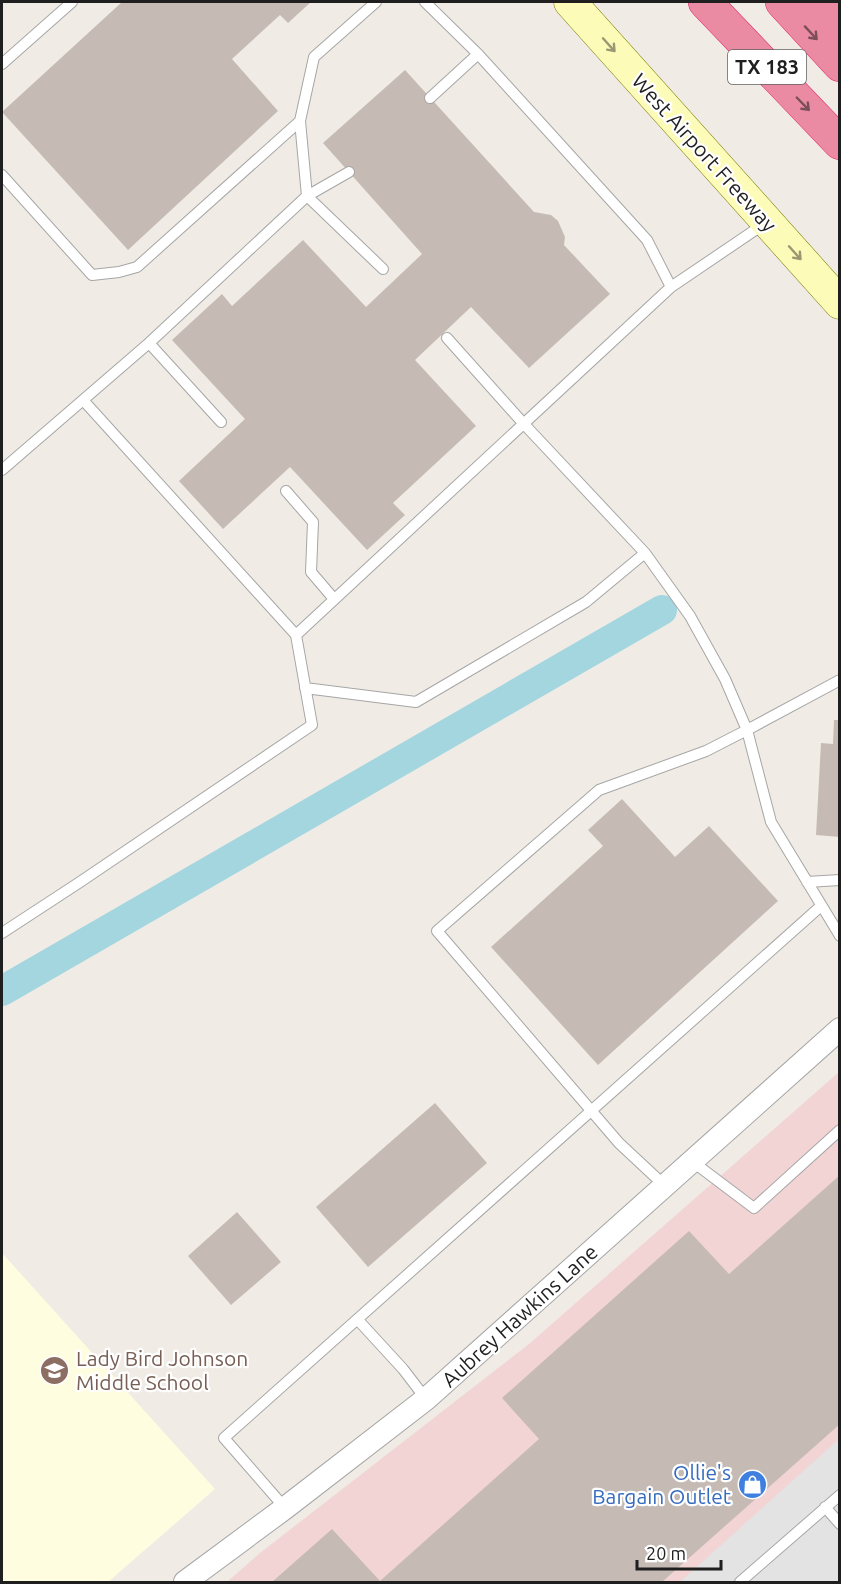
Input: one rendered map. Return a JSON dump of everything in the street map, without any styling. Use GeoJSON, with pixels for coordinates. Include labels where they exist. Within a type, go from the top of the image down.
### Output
{"type":"FeatureCollection","features":[{"type":"Feature","properties":{"kind":"highway","name":"TX 183"},"geometry":{"type":"LineString","coordinates":[[705,2],[836,140]]}},
{"type":"Feature","properties":{"kind":"highway"},"geometry":{"type":"LineString","coordinates":[[782,2],[840,64]]}},
{"type":"Feature","properties":{"kind":"highway"},"geometry":{"type":"LineString","coordinates":[[817,2],[840,26]]}},
{"type":"Feature","properties":{"kind":"main road","name":"West Airport Freeway"},"geometry":{"type":"LineString","coordinates":[[570,2],[840,303]]}},
{"type":"Feature","properties":{"kind":"street","name":"Aubrey Hawkins Lane"},"geometry":{"type":"LineString","coordinates":[[185,1582],[426,1399],[666,1187],[840,1029]]}},
{"type":"Feature","properties":{"kind":"lane"},"geometry":{"type":"LineString","coordinates":[[3,60],[72,2]]}},
{"type":"Feature","properties":{"kind":"lane"},"geometry":{"type":"LineString","coordinates":[[376,2],[314,57],[300,121],[307,196],[382,269]]}},
{"type":"Feature","properties":{"kind":"lane"},"geometry":{"type":"LineString","coordinates":[[425,2],[478,54],[647,240],[671,287]]}},
{"type":"Feature","properties":{"kind":"lane"},"geometry":{"type":"LineString","coordinates":[[430,98],[478,54]]}},
{"type":"Feature","properties":{"kind":"lane"},"geometry":{"type":"LineString","coordinates":[[2,175],[92,275],[118,272],[137,267],[300,121]]}},
{"type":"Feature","properties":{"kind":"lane"},"geometry":{"type":"LineString","coordinates":[[2,470],[149,343],[307,196],[349,172]]}},
{"type":"Feature","properties":{"kind":"lane"},"geometry":{"type":"LineString","coordinates":[[296,635],[671,287],[766,222]]}},
{"type":"Feature","properties":{"kind":"lane"},"geometry":{"type":"LineString","coordinates":[[447,338],[645,553],[690,616],[725,679],[747,730],[771,822],[840,936]]}},
{"type":"Feature","properties":{"kind":"lane"},"geometry":{"type":"LineString","coordinates":[[149,343],[221,422]]}},
{"type":"Feature","properties":{"kind":"lane"},"geometry":{"type":"LineString","coordinates":[[2,933],[312,725],[296,635],[83,400]]}},
{"type":"Feature","properties":{"kind":"lane"},"geometry":{"type":"LineString","coordinates":[[286,491],[313,522],[310,572],[334,599]]}},
{"type":"Feature","properties":{"kind":"lane"},"geometry":{"type":"LineString","coordinates":[[305,688],[416,702],[586,602],[645,553]]}},
{"type":"Feature","properties":{"kind":"lane"},"geometry":{"type":"LineString","coordinates":[[666,1187],[619,1143],[437,931],[598,790],[706,751],[840,680]]}},
{"type":"Feature","properties":{"kind":"lane"},"geometry":{"type":"LineString","coordinates":[[807,882],[840,880]]}},
{"type":"Feature","properties":{"kind":"lane"},"geometry":{"type":"LineString","coordinates":[[285,1508],[225,1438],[821,906]]}},
{"type":"Feature","properties":{"kind":"lane"},"geometry":{"type":"LineString","coordinates":[[693,1162],[754,1208],[840,1130]]}},
{"type":"Feature","properties":{"kind":"lane"},"geometry":{"type":"LineString","coordinates":[[358,1320],[404,1370],[426,1399]]}},
{"type":"Feature","properties":{"kind":"lane"},"geometry":{"type":"LineString","coordinates":[[740,1582],[840,1495]]}},
{"type":"Feature","properties":{"kind":"lane"},"geometry":{"type":"LineString","coordinates":[[825,1507],[840,1524]]}},
{"type":"Feature","properties":{"kind":"shaded area"},"geometry":{"type":"Polygon","coordinates":[[[839,1072],[839,1582],[227,1582],[260,1553],[529,1344],[839,1072]]]}},
{"type":"Feature","properties":{"kind":"shaded area","name":"Lady Bird Johnson Middle School"},"geometry":{"type":"Polygon","coordinates":[[[2,1253],[215,1489],[108,1582],[2,1582],[2,1253]]]}},
{"type":"Feature","properties":{"kind":"shaded area"},"geometry":{"type":"Polygon","coordinates":[[[839,1439],[839,1582],[680,1582],[839,1439]]]}},
{"type":"Feature","properties":{"kind":"building"},"geometry":{"type":"Polygon","coordinates":[[[122,2],[311,2],[288,23],[280,15],[232,59],[278,111],[128,250],[2,112],[122,2]]]}},
{"type":"Feature","properties":{"kind":"building"},"geometry":{"type":"Polygon","coordinates":[[[405,70],[534,212],[551,215],[558,221],[565,237],[564,245],[610,294],[529,368],[471,307],[415,360],[476,426],[393,503],[405,515],[367,550],[290,467],[223,529],[179,481],[245,419],[172,340],[222,294],[232,306],[303,240],[366,307],[422,254],[323,143],[405,70]]]}},
{"type":"Feature","properties":{"kind":"building"},"geometry":{"type":"Polygon","coordinates":[[[834,720],[840,720],[840,837],[816,835],[821,743],[833,744],[834,720]]]}},
{"type":"Feature","properties":{"kind":"building"},"geometry":{"type":"Polygon","coordinates":[[[622,799],[675,857],[709,826],[778,901],[598,1065],[491,947],[603,846],[588,830],[622,799]]]}},
{"type":"Feature","properties":{"kind":"building"},"geometry":{"type":"Polygon","coordinates":[[[435,1103],[487,1163],[368,1267],[316,1207],[435,1103]]]}},
{"type":"Feature","properties":{"kind":"building"},"geometry":{"type":"Polygon","coordinates":[[[840,1175],[840,1424],[662,1582],[272,1582],[332,1529],[380,1581],[539,1439],[502,1398],[689,1231],[729,1274],[840,1175]]]}},
{"type":"Feature","properties":{"kind":"building"},"geometry":{"type":"Polygon","coordinates":[[[237,1212],[281,1262],[231,1305],[188,1256],[237,1212]]]}},
{"type":"Feature","properties":{"kind":"waterway"},"geometry":{"type":"LineString","coordinates":[[2,991],[662,610]]}},
{"type":"Feature","properties":{"kind":"place","name":"Lady Bird Johnson Middle School"},"geometry":{"type":"Point","coordinates":[55,1371]}},
{"type":"Feature","properties":{"kind":"place","name":"Ollie's Bargain Outlet"},"geometry":{"type":"Point","coordinates":[752,1485]}}]}
